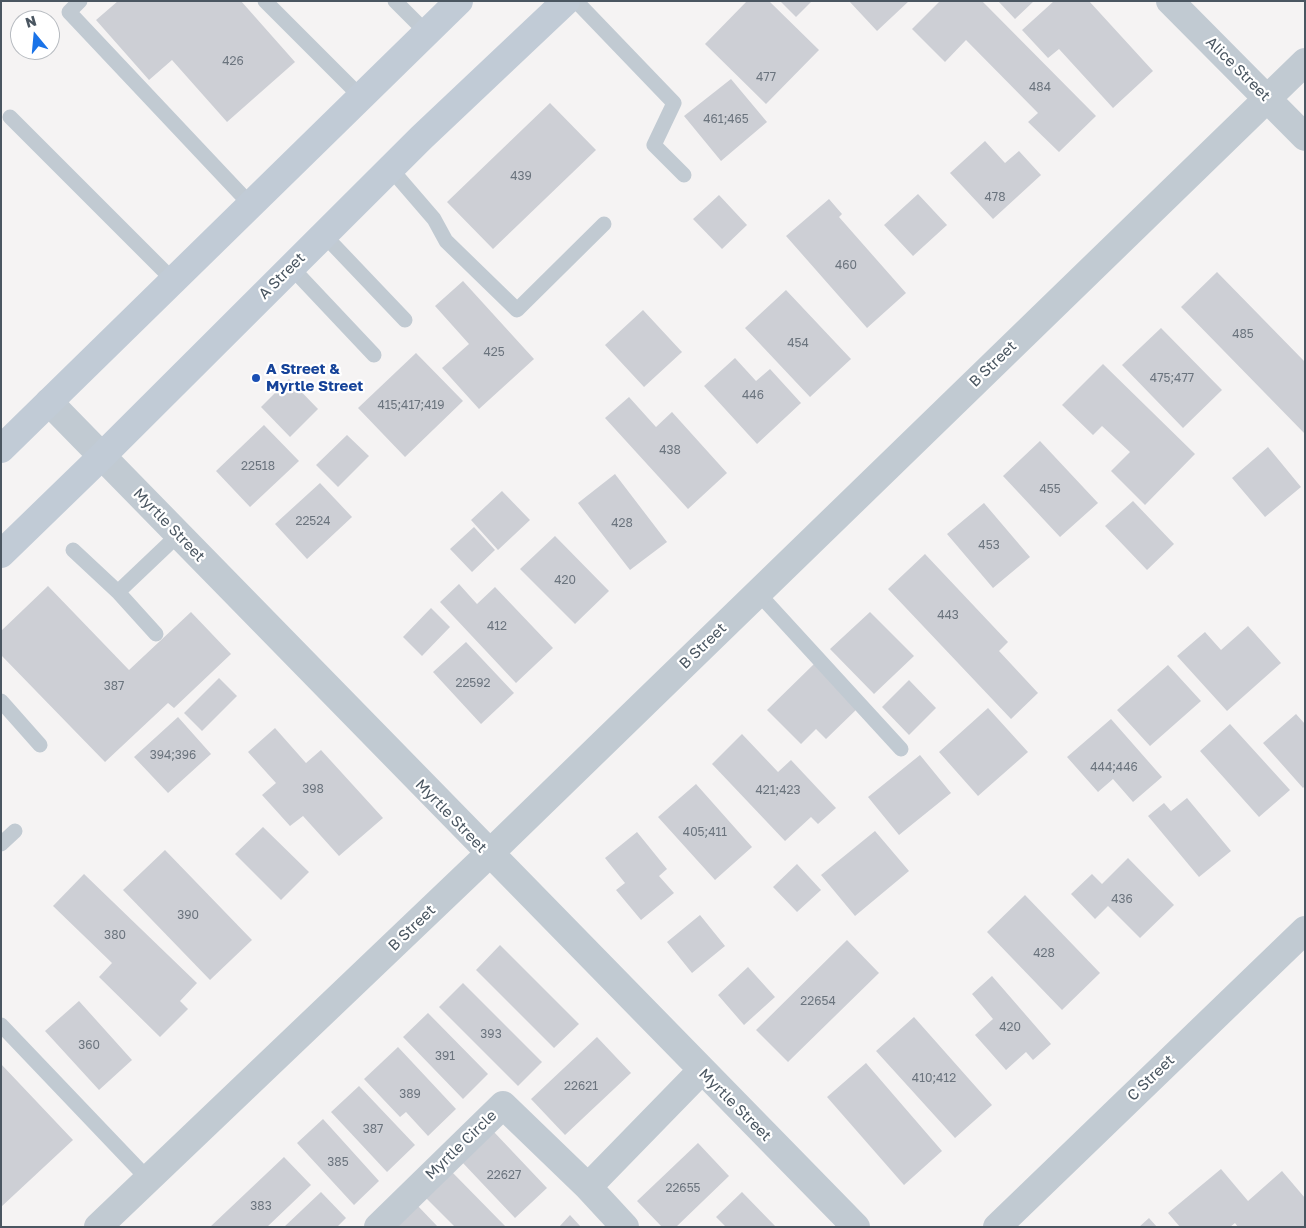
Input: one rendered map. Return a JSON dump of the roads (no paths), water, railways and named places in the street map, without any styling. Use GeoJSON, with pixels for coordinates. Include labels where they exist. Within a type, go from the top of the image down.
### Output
{"type":"FeatureCollection","features":[{"type":"Feature","properties":{"kind":"main road"},"geometry":{"type":"LineString","coordinates":[[1,449],[459,1]]}},
{"type":"Feature","properties":{"kind":"main road","name":"A Street"},"geometry":{"type":"LineString","coordinates":[[1,554],[102,456],[390,168],[566,1]]}},
{"type":"Feature","properties":{"kind":"street","name":"Alice Street"},"geometry":{"type":"LineString","coordinates":[[1170,1],[1305,137]]}},
{"type":"Feature","properties":{"kind":"street","name":"B Street"},"geometry":{"type":"LineString","coordinates":[[98,1227],[489,854],[1305,62]]}},
{"type":"Feature","properties":{"kind":"street","name":"Myrtle Street"},"geometry":{"type":"LineString","coordinates":[[49,402],[489,854],[856,1227]]}},
{"type":"Feature","properties":{"kind":"street","name":"C Street"},"geometry":{"type":"LineString","coordinates":[[998,1226],[1305,930]]}},
{"type":"Feature","properties":{"kind":"street"},"geometry":{"type":"LineString","coordinates":[[588,1187],[702,1070]]}},
{"type":"Feature","properties":{"kind":"street","name":"Myrtle Circle"},"geometry":{"type":"LineString","coordinates":[[378,1227],[503,1105],[588,1187],[625,1227]]}},
{"type":"Feature","properties":{"kind":"lane"},"geometry":{"type":"LineString","coordinates":[[80,1],[69,12],[250,204]]}},
{"type":"Feature","properties":{"kind":"lane"},"geometry":{"type":"LineString","coordinates":[[265,1],[360,96]]}},
{"type":"Feature","properties":{"kind":"lane"},"geometry":{"type":"LineString","coordinates":[[395,1],[426,32]]}},
{"type":"Feature","properties":{"kind":"lane"},"geometry":{"type":"LineString","coordinates":[[576,1],[674,103],[654,145],[684,175]]}},
{"type":"Feature","properties":{"kind":"lane"},"geometry":{"type":"LineString","coordinates":[[10,116],[173,280]]}},
{"type":"Feature","properties":{"kind":"lane"},"geometry":{"type":"LineString","coordinates":[[390,168],[434,219],[446,241],[517,310],[604,224]]}},
{"type":"Feature","properties":{"kind":"lane"},"geometry":{"type":"LineString","coordinates":[[324,235],[405,320]]}},
{"type":"Feature","properties":{"kind":"lane"},"geometry":{"type":"LineString","coordinates":[[291,267],[374,355]]}},
{"type":"Feature","properties":{"kind":"lane"},"geometry":{"type":"LineString","coordinates":[[118,592],[178,535]]}},
{"type":"Feature","properties":{"kind":"lane"},"geometry":{"type":"LineString","coordinates":[[73,550],[118,592],[156,634]]}},
{"type":"Feature","properties":{"kind":"lane"},"geometry":{"type":"LineString","coordinates":[[758,593],[901,749]]}},
{"type":"Feature","properties":{"kind":"lane"},"geometry":{"type":"LineString","coordinates":[[1,701],[40,745]]}},
{"type":"Feature","properties":{"kind":"lane"},"geometry":{"type":"LineString","coordinates":[[1,844],[15,831]]}},
{"type":"Feature","properties":{"kind":"lane"},"geometry":{"type":"LineString","coordinates":[[1,1025],[148,1179]]}},
{"type":"Feature","properties":{"kind":"place","name":"A Street & Myrtle Street"},"geometry":{"type":"Point","coordinates":[256,378]}}]}
